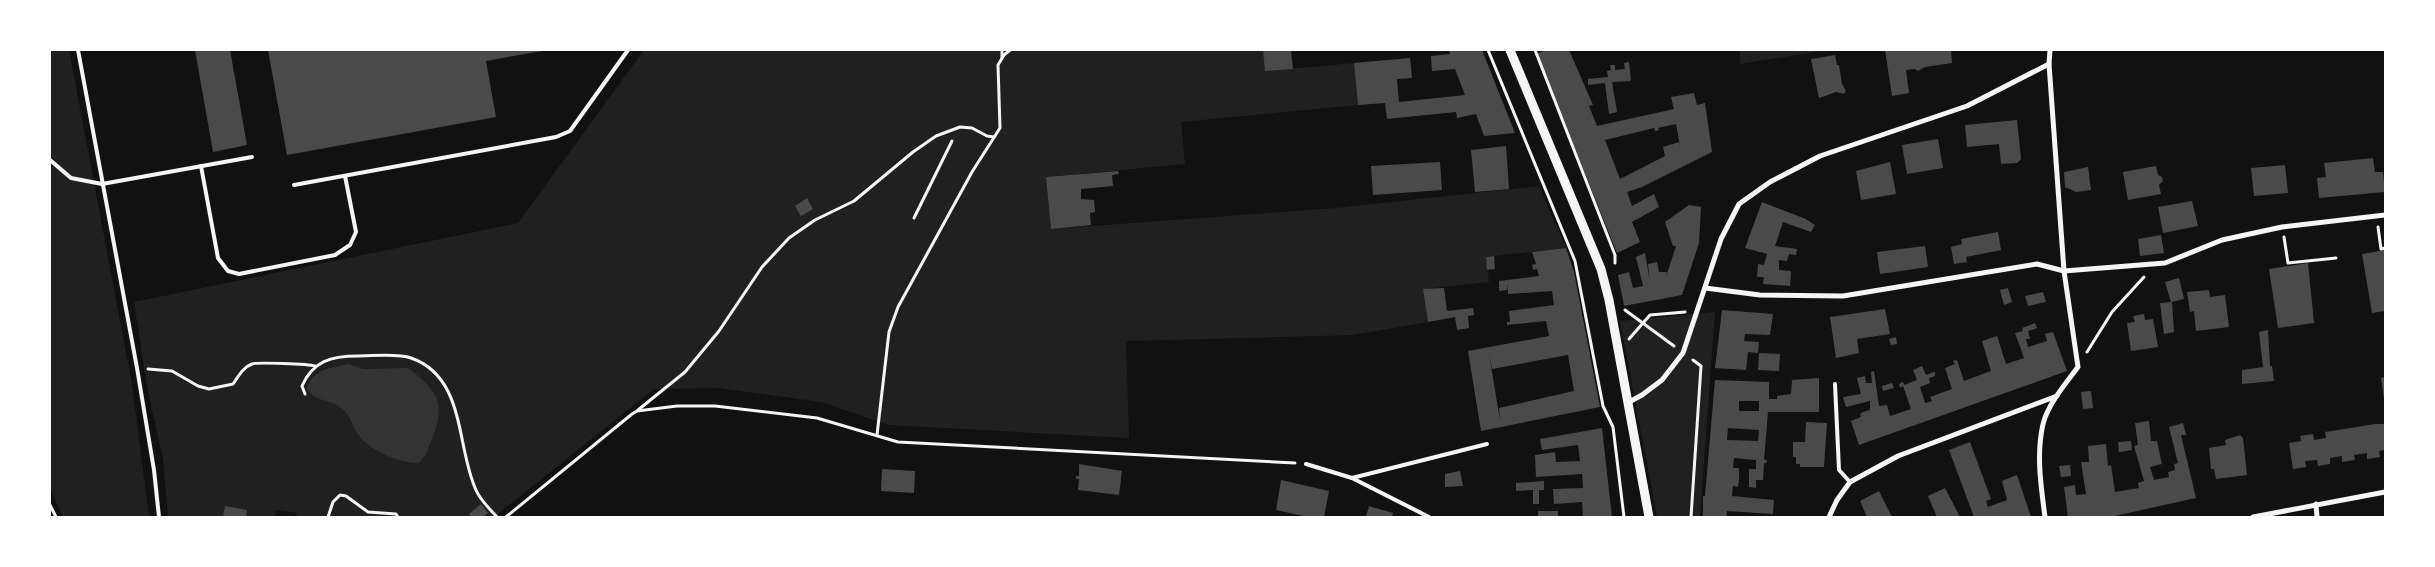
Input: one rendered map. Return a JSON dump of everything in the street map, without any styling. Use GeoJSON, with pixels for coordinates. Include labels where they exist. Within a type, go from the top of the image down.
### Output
{"type":"FeatureCollection","features":[{"type":"Feature","properties":{"kind":"street"},"geometry":{"type":"LineString","coordinates":[[1510,50],[1601,269],[1629,402],[1649,517]]}},
{"type":"Feature","properties":{"kind":"street"},"geometry":{"type":"LineString","coordinates":[[2045,517],[2038,463],[2043,422],[2058,395],[2078,367],[2064,271],[2049,64],[2050,50]]}},
{"type":"Feature","properties":{"kind":"street"},"geometry":{"type":"LineString","coordinates":[[1629,402],[1662,380],[1683,353],[1721,239],[1740,204],[1770,182],[1820,156],[1968,106],[2049,64]]}},
{"type":"Feature","properties":{"kind":"street"},"geometry":{"type":"LineString","coordinates":[[1705,288],[1760,295],[1843,296],[2037,264],[2064,271],[2165,263],[2222,240],[2282,227],[2385,215]]}},
{"type":"Feature","properties":{"kind":"street"},"geometry":{"type":"LineString","coordinates":[[1829,517],[1837,500],[1850,482],[1898,456],[2058,395]]}},
{"type":"Feature","properties":{"kind":"street"},"geometry":{"type":"LineString","coordinates":[[2253,517],[2385,492]]}},
{"type":"Feature","properties":{"kind":"street"},"geometry":{"type":"LineString","coordinates":[[2316,504],[2317,517]]}},
{"type":"Feature","properties":{"kind":"lane"},"geometry":{"type":"LineString","coordinates":[[78,50],[137,368],[154,470],[159,517]]}},
{"type":"Feature","properties":{"kind":"lane"},"geometry":{"type":"LineString","coordinates":[[294,185],[556,137],[570,131],[628,50]]}},
{"type":"Feature","properties":{"kind":"lane"},"geometry":{"type":"LineString","coordinates":[[50,160],[71,178],[102,184],[252,157]]}},
{"type":"Feature","properties":{"kind":"lane"},"geometry":{"type":"LineString","coordinates":[[201,166],[218,258],[228,270],[239,274],[335,255],[350,245],[356,232],[345,176]]}},
{"type":"Feature","properties":{"kind":"lane"},"geometry":{"type":"LineString","coordinates":[[1836,384],[1839,470],[1850,482]]}},
{"type":"Feature","properties":{"kind":"lane"},"geometry":{"type":"LineString","coordinates":[[1352,478],[1487,444]]}},
{"type":"Feature","properties":{"kind":"lane"},"geometry":{"type":"LineString","coordinates":[[1306,464],[1352,478],[1429,517]]}},
{"type":"Feature","properties":{"kind":"path"},"geometry":{"type":"LineString","coordinates":[[1002,50],[1002,59]]}},
{"type":"Feature","properties":{"kind":"path"},"geometry":{"type":"LineString","coordinates":[[877,435],[889,332],[898,307],[972,172],[1000,128],[998,65],[1010,50]]}},
{"type":"Feature","properties":{"kind":"path"},"geometry":{"type":"LineString","coordinates":[[1488,50],[1575,261],[1603,406],[1613,427],[1624,517]]}},
{"type":"Feature","properties":{"kind":"path"},"geometry":{"type":"LineString","coordinates":[[1536,50],[1615,255],[1614,272]]}},
{"type":"Feature","properties":{"kind":"path"},"geometry":{"type":"LineString","coordinates":[[506,517],[685,372],[719,331],[762,267],[789,238],[815,220],[854,201],[906,157],[936,136],[960,127],[972,128],[987,136],[994,137]]}},
{"type":"Feature","properties":{"kind":"path"},"geometry":{"type":"LineString","coordinates":[[914,218],[952,140]]}},
{"type":"Feature","properties":{"kind":"path"},"geometry":{"type":"LineString","coordinates":[[2377,216],[2381,249],[2385,248]]}},
{"type":"Feature","properties":{"kind":"path"},"geometry":{"type":"LineString","coordinates":[[2282,227],[2288,263],[2336,258]]}},
{"type":"Feature","properties":{"kind":"path"},"geometry":{"type":"LineString","coordinates":[[2078,367],[2112,312],[2144,277],[2165,263]]}},
{"type":"Feature","properties":{"kind":"path"},"geometry":{"type":"LineString","coordinates":[[1623,308],[1643,323]]}},
{"type":"Feature","properties":{"kind":"path"},"geometry":{"type":"LineString","coordinates":[[1631,348],[1629,338],[1650,315],[1698,312]]}},
{"type":"Feature","properties":{"kind":"path"},"geometry":{"type":"LineString","coordinates":[[305,394],[302,386],[307,374],[314,366],[344,356],[410,357],[430,368],[454,403],[475,489],[497,517]]}},
{"type":"Feature","properties":{"kind":"path"},"geometry":{"type":"LineString","coordinates":[[137,368],[172,371],[198,386],[209,389],[233,384],[240,373],[252,364],[302,363],[314,366]]}},
{"type":"Feature","properties":{"kind":"path"},"geometry":{"type":"LineString","coordinates":[[1691,517],[1701,366]]}},
{"type":"Feature","properties":{"kind":"path"},"geometry":{"type":"LineString","coordinates":[[637,410],[677,406],[715,406],[817,418],[898,442],[1306,464]]}},
{"type":"Feature","properties":{"kind":"path"},"geometry":{"type":"LineString","coordinates":[[328,517],[333,502],[340,495],[346,496],[368,512],[396,514],[398,517]]}},
{"type":"Feature","properties":{"kind":"path"},"geometry":{"type":"LineString","coordinates":[[50,505],[56,517]]}},
{"type":"Feature","properties":{"kind":"shaded area"},"geometry":{"type":"Polygon","coordinates":[[[50,50],[69,50],[132,385],[149,517],[63,517],[50,488],[50,50]]]}},
{"type":"Feature","properties":{"kind":"shaded area"},"geometry":{"type":"Polygon","coordinates":[[[644,50],[1263,50],[1266,71],[1354,63],[1358,105],[1181,122],[1185,164],[1046,177],[1051,229],[1336,208],[1539,186],[1566,248],[1486,257],[1489,282],[1424,289],[1428,322],[1353,335],[1126,341],[1129,438],[889,425],[821,402],[718,388],[654,389],[494,517],[296,517],[297,513],[276,510],[275,517],[168,517],[163,459],[148,392],[134,302],[518,223],[644,50]]]}},
{"type":"Feature","properties":{"kind":"shaded area"},"geometry":{"type":"Polygon","coordinates":[[[1740,50],[1829,50],[1740,64],[1740,50]]]}},
{"type":"Feature","properties":{"kind":"shaded area"},"geometry":{"type":"Polygon","coordinates":[[[1715,312],[1700,517],[1657,517],[1620,321],[1715,312]]]}},
{"type":"Feature","properties":{"kind":"shaded area"},"geometry":{"type":"Polygon","coordinates":[[[348,364],[363,369],[408,368],[426,383],[432,391],[437,398],[439,416],[428,449],[419,463],[403,461],[385,455],[369,445],[357,433],[348,415],[341,408],[316,397],[307,390],[312,378],[317,374],[348,364]]]}},
{"type":"Feature","properties":{"kind":"building"},"geometry":{"type":"Polygon","coordinates":[[[195,50],[230,50],[247,145],[213,152],[195,50]]]}},
{"type":"Feature","properties":{"kind":"building"},"geometry":{"type":"Polygon","coordinates":[[[268,50],[542,51],[486,61],[496,117],[287,155],[268,50]]]}},
{"type":"Feature","properties":{"kind":"building"},"geometry":{"type":"Polygon","coordinates":[[[1263,50],[1291,50],[1293,69],[1265,71],[1263,50]]]}},
{"type":"Feature","properties":{"kind":"building"},"geometry":{"type":"Polygon","coordinates":[[[1449,50],[1482,50],[1515,133],[1484,136],[1476,114],[1457,118],[1456,112],[1387,119],[1385,103],[1358,105],[1354,63],[1410,58],[1412,78],[1397,79],[1399,102],[1465,95],[1455,69],[1432,71],[1431,56],[1450,54],[1449,50]]]}},
{"type":"Feature","properties":{"kind":"building"},"geometry":{"type":"Polygon","coordinates":[[[1546,50],[1569,50],[1593,105],[1589,106],[1597,126],[1674,109],[1671,97],[1694,93],[1697,105],[1705,103],[1712,152],[1642,187],[1627,192],[1632,206],[1654,194],[1659,207],[1632,222],[1640,242],[1617,253],[1537,54],[1546,50]],[[1676,124],[1658,128],[1659,130],[1655,131],[1654,128],[1605,140],[1620,179],[1665,156],[1663,147],[1679,142],[1681,152],[1676,124]]]}},
{"type":"Feature","properties":{"kind":"building"},"geometry":{"type":"Polygon","coordinates":[[[1885,50],[1951,50],[1952,63],[1925,67],[1918,71],[1915,69],[1906,70],[1909,93],[1892,96],[1885,50]]]}},
{"type":"Feature","properties":{"kind":"building"},"geometry":{"type":"Polygon","coordinates":[[[1835,55],[1837,65],[1839,65],[1842,84],[1846,91],[1844,94],[1836,92],[1819,98],[1811,59],[1835,55]]]}},
{"type":"Feature","properties":{"kind":"building"},"geometry":{"type":"Polygon","coordinates":[[[1629,62],[1631,81],[1612,82],[1617,112],[1609,114],[1605,83],[1588,85],[1588,79],[1608,77],[1607,71],[1611,70],[1610,65],[1615,65],[1615,70],[1625,69],[1624,63],[1629,62]]]}},
{"type":"Feature","properties":{"kind":"building"},"geometry":{"type":"Polygon","coordinates":[[[2017,120],[2021,159],[2017,163],[2001,164],[1999,144],[1967,147],[1965,125],[2017,120]]]}},
{"type":"Feature","properties":{"kind":"building"},"geometry":{"type":"Polygon","coordinates":[[[1938,139],[1943,168],[1907,174],[1902,145],[1938,139]]]}},
{"type":"Feature","properties":{"kind":"building"},"geometry":{"type":"Polygon","coordinates":[[[1506,146],[1509,189],[1475,192],[1471,150],[1506,146]]]}},
{"type":"Feature","properties":{"kind":"building"},"geometry":{"type":"Polygon","coordinates":[[[2373,158],[2375,172],[2383,172],[2385,192],[2319,198],[2317,178],[2326,177],[2324,163],[2373,158]]]}},
{"type":"Feature","properties":{"kind":"building"},"geometry":{"type":"Polygon","coordinates":[[[1440,162],[1442,190],[1373,195],[1371,166],[1440,162]]]}},
{"type":"Feature","properties":{"kind":"building"},"geometry":{"type":"Polygon","coordinates":[[[1890,162],[1896,194],[1861,200],[1856,171],[1890,162]]]}},
{"type":"Feature","properties":{"kind":"building"},"geometry":{"type":"Polygon","coordinates":[[[2285,165],[2288,193],[2254,196],[2251,168],[2285,165]]]}},
{"type":"Feature","properties":{"kind":"building"},"geometry":{"type":"Polygon","coordinates":[[[2156,166],[2158,175],[2162,177],[2163,181],[2159,185],[2161,194],[2128,200],[2123,172],[2156,166]]]}},
{"type":"Feature","properties":{"kind":"building"},"geometry":{"type":"Polygon","coordinates":[[[2088,167],[2091,190],[2076,192],[2065,187],[2064,172],[2088,167]]]}},
{"type":"Feature","properties":{"kind":"building"},"geometry":{"type":"Polygon","coordinates":[[[1118,171],[1119,174],[1112,175],[1113,186],[1081,189],[1081,199],[1094,200],[1095,212],[1090,213],[1091,225],[1051,229],[1046,177],[1118,171]]]}},
{"type":"Feature","properties":{"kind":"building"},"geometry":{"type":"Polygon","coordinates":[[[807,198],[813,209],[801,216],[795,206],[807,198]]]}},
{"type":"Feature","properties":{"kind":"building"},"geometry":{"type":"Polygon","coordinates":[[[2192,201],[2198,226],[2163,233],[2158,207],[2192,201]]]}},
{"type":"Feature","properties":{"kind":"building"},"geometry":{"type":"Polygon","coordinates":[[[1762,202],[1806,219],[1815,225],[1811,232],[1783,222],[1775,246],[1797,249],[1796,255],[1789,254],[1787,261],[1779,260],[1779,270],[1791,271],[1790,286],[1763,284],[1764,277],[1757,277],[1758,264],[1764,265],[1767,254],[1745,248],[1762,202]]]}},
{"type":"Feature","properties":{"kind":"building"},"geometry":{"type":"Polygon","coordinates":[[[1689,205],[1701,207],[1699,243],[1682,295],[1624,306],[1618,275],[1629,272],[1633,288],[1643,286],[1636,257],[1645,253],[1650,282],[1648,264],[1657,262],[1659,272],[1667,272],[1666,277],[1676,246],[1673,246],[1665,222],[1689,205]]]}},
{"type":"Feature","properties":{"kind":"building"},"geometry":{"type":"Polygon","coordinates":[[[1998,232],[2001,250],[1966,257],[1967,262],[1954,264],[1951,247],[1962,244],[1961,239],[1998,232]]]}},
{"type":"Feature","properties":{"kind":"building"},"geometry":{"type":"Polygon","coordinates":[[[2161,235],[2164,253],[2140,256],[2138,239],[2161,235]]]}},
{"type":"Feature","properties":{"kind":"building"},"geometry":{"type":"Polygon","coordinates":[[[1925,246],[1928,267],[1880,274],[1877,252],[1925,246]]]}},
{"type":"Feature","properties":{"kind":"building"},"geometry":{"type":"Polygon","coordinates":[[[1566,248],[1574,272],[1600,407],[1481,431],[1468,351],[1549,336],[1546,321],[1507,325],[1507,322],[1510,322],[1509,311],[1554,305],[1552,291],[1508,294],[1507,283],[1507,290],[1499,291],[1499,281],[1539,276],[1537,269],[1533,270],[1532,265],[1536,264],[1532,252],[1566,248]],[[1489,354],[1500,420],[1499,408],[1574,391],[1568,355],[1492,369],[1489,354]]]}},
{"type":"Feature","properties":{"kind":"building"},"geometry":{"type":"Polygon","coordinates":[[[2385,250],[2385,311],[2372,313],[2362,254],[2385,250]]]}},
{"type":"Feature","properties":{"kind":"building"},"geometry":{"type":"Polygon","coordinates":[[[1494,256],[1495,269],[1487,270],[1486,257],[1494,256]]]}},
{"type":"Feature","properties":{"kind":"building"},"geometry":{"type":"Polygon","coordinates":[[[2308,263],[2314,323],[2278,328],[2269,269],[2308,263]]]}},
{"type":"Feature","properties":{"kind":"building"},"geometry":{"type":"Polygon","coordinates":[[[2179,278],[2184,299],[2172,302],[2174,332],[2164,334],[2160,303],[2171,302],[2165,282],[2179,278]]]}},
{"type":"Feature","properties":{"kind":"building"},"geometry":{"type":"Polygon","coordinates":[[[1444,288],[1447,311],[1473,308],[1474,315],[1468,316],[1469,328],[1457,330],[1455,317],[1428,322],[1423,289],[1444,288]]]}},
{"type":"Feature","properties":{"kind":"building"},"geometry":{"type":"Polygon","coordinates":[[[2008,288],[2012,302],[2004,305],[2000,290],[2008,288]]]}},
{"type":"Feature","properties":{"kind":"building"},"geometry":{"type":"Polygon","coordinates":[[[2209,290],[2210,297],[2225,295],[2229,327],[2196,331],[2194,311],[2190,312],[2187,292],[2209,290]]]}},
{"type":"Feature","properties":{"kind":"building"},"geometry":{"type":"Polygon","coordinates":[[[2043,292],[2046,302],[2028,306],[2025,296],[2043,292]]]}},
{"type":"Feature","properties":{"kind":"building"},"geometry":{"type":"Polygon","coordinates":[[[1885,309],[1890,334],[1857,339],[1859,353],[1836,358],[1830,317],[1885,309]]]}},
{"type":"Feature","properties":{"kind":"building"},"geometry":{"type":"Polygon","coordinates":[[[1722,310],[1773,314],[1770,335],[1745,334],[1744,341],[1759,342],[1758,353],[1748,352],[1746,370],[1715,368],[1722,310]]]}},
{"type":"Feature","properties":{"kind":"building"},"geometry":{"type":"Polygon","coordinates":[[[2144,314],[2145,320],[2153,319],[2158,347],[2131,351],[2127,323],[2135,322],[2133,316],[2144,314]]]}},
{"type":"Feature","properties":{"kind":"building"},"geometry":{"type":"Polygon","coordinates":[[[2035,323],[2037,328],[2028,331],[2030,339],[2026,339],[2028,347],[2047,341],[2045,334],[2053,332],[2067,371],[1859,445],[1851,421],[1861,417],[1860,414],[1863,412],[1870,410],[1870,401],[1846,407],[1843,397],[1861,394],[1857,378],[1865,376],[1866,383],[1872,383],[1871,372],[1874,371],[1879,406],[1887,405],[1890,416],[1911,409],[1903,386],[1900,388],[1899,384],[1903,382],[1904,385],[1917,380],[1913,370],[1922,366],[1926,375],[1935,373],[1935,376],[1929,378],[1930,383],[1920,387],[1925,403],[1932,401],[1930,397],[1952,389],[1945,368],[1955,364],[1953,361],[1957,360],[1964,381],[1991,371],[1982,341],[1997,336],[2006,364],[2024,358],[2015,333],[2023,331],[2022,328],[2035,323]]]}},
{"type":"Feature","properties":{"kind":"building"},"geometry":{"type":"Polygon","coordinates":[[[2268,330],[2270,366],[2272,366],[2274,381],[2242,384],[2242,370],[2263,367],[2259,332],[2268,330]]]}},
{"type":"Feature","properties":{"kind":"building"},"geometry":{"type":"Polygon","coordinates":[[[1896,337],[1897,344],[1891,345],[1889,339],[1896,337]]]}},
{"type":"Feature","properties":{"kind":"building"},"geometry":{"type":"Polygon","coordinates":[[[1759,353],[1780,354],[1779,371],[1758,370],[1759,353]]]}},
{"type":"Feature","properties":{"kind":"building"},"geometry":{"type":"Polygon","coordinates":[[[2385,377],[2385,398],[2384,399],[2381,378],[2385,377]]]}},
{"type":"Feature","properties":{"kind":"building"},"geometry":{"type":"Polygon","coordinates":[[[1819,378],[1819,412],[1768,412],[1764,460],[1767,460],[1764,463],[1763,480],[1756,480],[1756,488],[1749,487],[1749,469],[1756,469],[1756,460],[1734,458],[1733,468],[1739,468],[1739,479],[1738,487],[1733,486],[1732,496],[1774,500],[1773,514],[1727,511],[1727,517],[1703,517],[1703,496],[1705,496],[1715,380],[1769,382],[1769,399],[1777,399],[1777,396],[1791,394],[1792,380],[1819,378]],[[1739,401],[1739,411],[1759,411],[1759,401],[1739,401]],[[1728,428],[1727,440],[1758,441],[1759,430],[1728,428]]]}},
{"type":"Feature","properties":{"kind":"building"},"geometry":{"type":"Polygon","coordinates":[[[1892,383],[1894,388],[1883,391],[1882,386],[1892,383]]]}},
{"type":"Feature","properties":{"kind":"building"},"geometry":{"type":"Polygon","coordinates":[[[2091,391],[2093,408],[2083,409],[2081,392],[2091,391]]]}},
{"type":"Feature","properties":{"kind":"building"},"geometry":{"type":"Polygon","coordinates":[[[2149,421],[2151,441],[2157,441],[2162,464],[2150,467],[2154,480],[2169,477],[2168,472],[2175,470],[2174,464],[2178,463],[2169,427],[2183,423],[2186,435],[2181,435],[2196,498],[2110,517],[2068,517],[2064,487],[2075,485],[2076,495],[2086,494],[2081,462],[2089,462],[2088,446],[2106,444],[2108,466],[2111,465],[2115,492],[2139,488],[2138,483],[2144,481],[2134,446],[2138,445],[2135,423],[2149,421]]]}},
{"type":"Feature","properties":{"kind":"building"},"geometry":{"type":"Polygon","coordinates":[[[1806,422],[1827,423],[1824,467],[1800,467],[1800,464],[1796,464],[1796,457],[1793,457],[1793,442],[1805,442],[1806,422]]]}},
{"type":"Feature","properties":{"kind":"building"},"geometry":{"type":"Polygon","coordinates":[[[2385,424],[2385,450],[2379,451],[2380,457],[2367,459],[2367,453],[2354,455],[2355,460],[2342,462],[2342,456],[2330,458],[2330,464],[2318,466],[2317,460],[2305,461],[2306,467],[2293,469],[2289,443],[2301,441],[2300,436],[2313,434],[2314,440],[2326,438],[2325,432],[2385,424]]]}},
{"type":"Feature","properties":{"kind":"building"},"geometry":{"type":"Polygon","coordinates":[[[1602,428],[1612,517],[1583,517],[1582,502],[1554,504],[1553,489],[1583,488],[1582,474],[1536,477],[1535,455],[1555,452],[1556,462],[1580,461],[1578,445],[1542,450],[1540,439],[1602,428]]]}},
{"type":"Feature","properties":{"kind":"building"},"geometry":{"type":"Polygon","coordinates":[[[2240,435],[2243,438],[2247,475],[2216,479],[2214,469],[2211,469],[2209,448],[2226,445],[2225,440],[2240,435]]]}},
{"type":"Feature","properties":{"kind":"building"},"geometry":{"type":"Polygon","coordinates":[[[2131,441],[2132,450],[2119,452],[2118,442],[2131,441]]]}},
{"type":"Feature","properties":{"kind":"building"},"geometry":{"type":"Polygon","coordinates":[[[1970,442],[1991,499],[1986,501],[1988,507],[2007,500],[2002,481],[2017,475],[2031,517],[1974,517],[1949,450],[1970,442]]]}},
{"type":"Feature","properties":{"kind":"building"},"geometry":{"type":"Polygon","coordinates":[[[1079,464],[1122,471],[1119,495],[1078,490],[1079,479],[1076,479],[1076,476],[1079,476],[1079,464]]]}},
{"type":"Feature","properties":{"kind":"building"},"geometry":{"type":"Polygon","coordinates":[[[2070,465],[2071,476],[2061,477],[2059,466],[2070,465]]]}},
{"type":"Feature","properties":{"kind":"building"},"geometry":{"type":"Polygon","coordinates":[[[882,469],[915,471],[914,493],[881,491],[882,469]]]}},
{"type":"Feature","properties":{"kind":"building"},"geometry":{"type":"Polygon","coordinates":[[[1460,471],[1463,486],[1445,487],[1445,474],[1460,471]]]}},
{"type":"Feature","properties":{"kind":"building"},"geometry":{"type":"Polygon","coordinates":[[[1281,480],[1329,491],[1324,517],[1308,517],[1276,510],[1281,480]]]}},
{"type":"Feature","properties":{"kind":"building"},"geometry":{"type":"Polygon","coordinates":[[[1544,481],[1544,490],[1539,490],[1539,504],[1533,504],[1533,490],[1516,491],[1516,483],[1544,481]]]}},
{"type":"Feature","properties":{"kind":"building"},"geometry":{"type":"Polygon","coordinates":[[[1945,488],[1960,517],[1937,517],[1928,496],[1945,488]]]}},
{"type":"Feature","properties":{"kind":"building"},"geometry":{"type":"Polygon","coordinates":[[[1879,491],[1892,517],[1867,517],[1860,501],[1879,491]]]}},
{"type":"Feature","properties":{"kind":"building"},"geometry":{"type":"Polygon","coordinates":[[[481,504],[488,513],[483,517],[471,517],[469,514],[481,504]]]}},
{"type":"Feature","properties":{"kind":"building"},"geometry":{"type":"Polygon","coordinates":[[[225,506],[247,510],[246,517],[223,517],[225,506]]]}},
{"type":"Feature","properties":{"kind":"building"},"geometry":{"type":"Polygon","coordinates":[[[1369,506],[1393,513],[1392,517],[1366,517],[1369,506]]]}},
{"type":"Feature","properties":{"kind":"building"},"geometry":{"type":"Polygon","coordinates":[[[1538,511],[1558,511],[1558,517],[1538,517],[1538,511]]]}}]}
